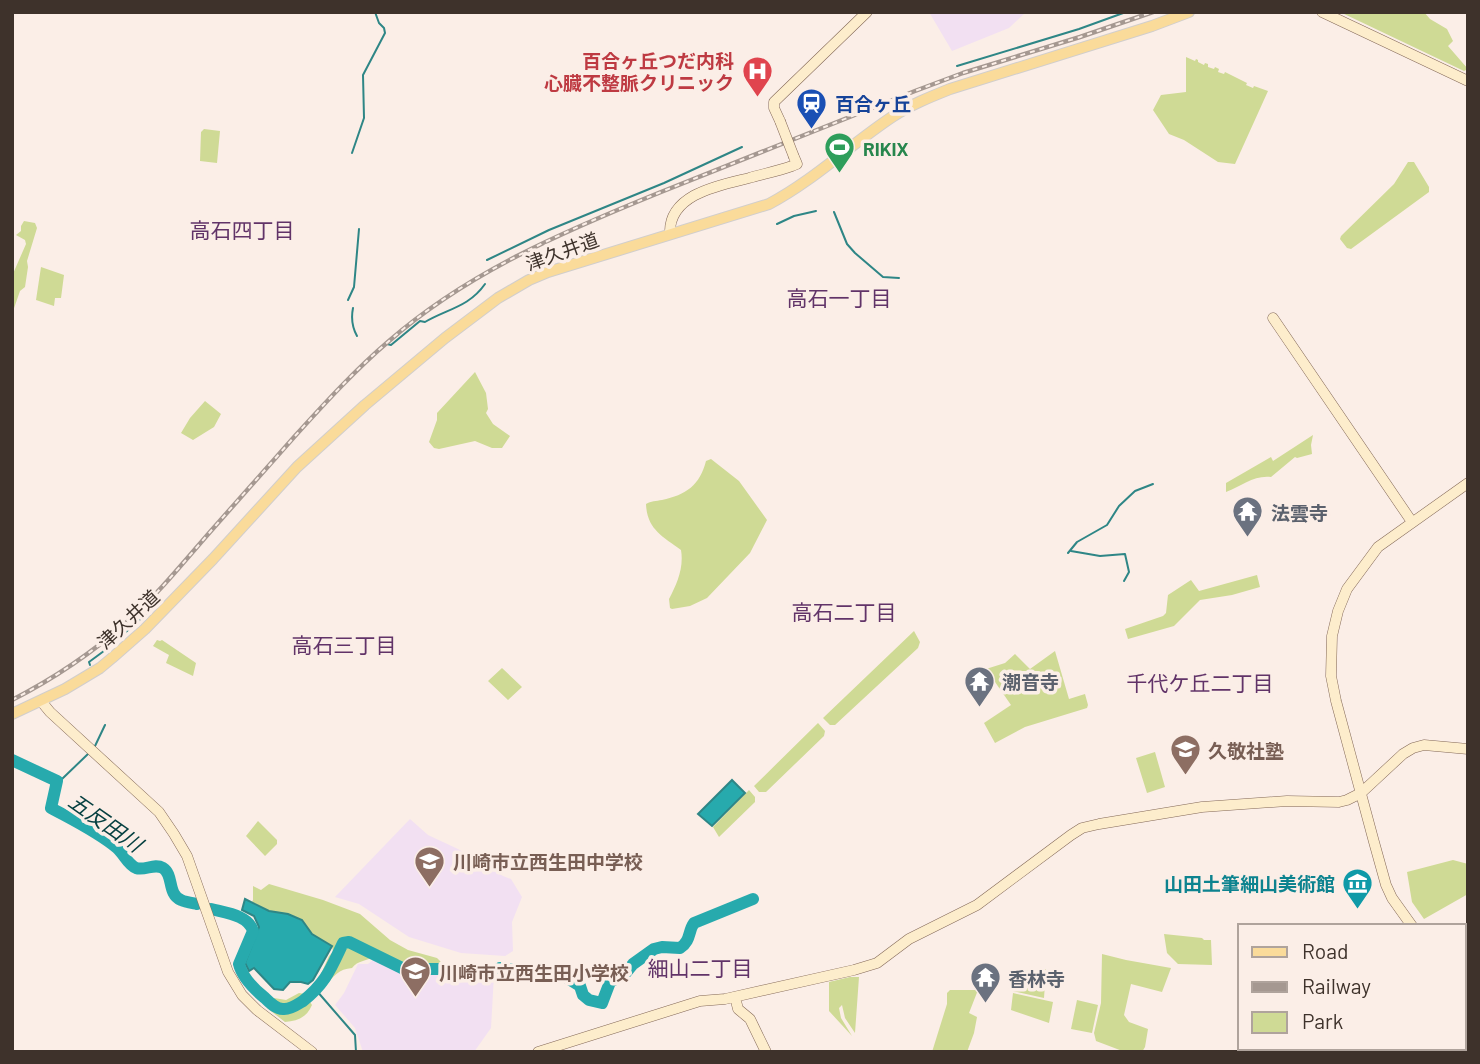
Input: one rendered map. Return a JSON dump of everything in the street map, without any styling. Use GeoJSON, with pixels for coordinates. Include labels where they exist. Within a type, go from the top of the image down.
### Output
{"type":"FeatureCollection","features":[{"type":"Feature","properties":{"kind":"main road","name":"津久井道"},"geometry":{"type":"LineString","coordinates":[[12,714],[65,689],[100,667],[145,629],[297,467],[412,365],[498,298],[548,272],[769,204],[801,186],[890,118],[929,97],[1153,26],[1189,12]]}},
{"type":"Feature","properties":{"kind":"street"},"geometry":{"type":"LineString","coordinates":[[670,234],[670,226],[682,205],[707,189],[797,164],[774,102],[867,12]]}},
{"type":"Feature","properties":{"kind":"street"},"geometry":{"type":"LineString","coordinates":[[1322,12],[1468,81]]}},
{"type":"Feature","properties":{"kind":"street"},"geometry":{"type":"LineString","coordinates":[[1273,318],[1412,522]]}},
{"type":"Feature","properties":{"kind":"street"},"geometry":{"type":"LineString","coordinates":[[1411,924],[1386,885],[1331,676],[1332,636],[1347,589],[1378,547],[1468,483]]}},
{"type":"Feature","properties":{"kind":"street"},"geometry":{"type":"LineString","coordinates":[[41,701],[159,812],[187,856],[228,972],[242,995],[257,1010],[312,1052]]}},
{"type":"Feature","properties":{"kind":"street"},"geometry":{"type":"LineString","coordinates":[[538,1052],[700,1001],[735,997],[877,963],[909,939],[977,905],[1082,828],[1202,807],[1287,801],[1339,802],[1361,793],[1413,748],[1424,745],[1468,749]]}},
{"type":"Feature","properties":{"kind":"street"},"geometry":{"type":"LineString","coordinates":[[735,997],[738,1009],[750,1018],[766,1052]]}},
{"type":"Feature","properties":{"kind":"shaded area"},"geometry":{"type":"Polygon","coordinates":[[[929,12],[1026,12],[1009,28],[952,51],[929,12]]]}},
{"type":"Feature","properties":{"kind":"shaded area","name":"川崎市立西生田中学校"},"geometry":{"type":"Polygon","coordinates":[[[410,819],[428,835],[511,879],[522,897],[512,922],[513,951],[505,956],[461,953],[409,937],[359,904],[335,897],[410,819]]]}},
{"type":"Feature","properties":{"kind":"shaded area","name":"川崎市立西生田小学校"},"geometry":{"type":"Polygon","coordinates":[[[374,959],[408,974],[494,975],[491,1028],[474,1052],[363,1052],[355,1028],[335,1005],[358,964],[368,964],[374,959]]]}},
{"type":"Feature","properties":{"kind":"green space"},"geometry":{"type":"Polygon","coordinates":[[[1340,12],[1424,12],[1447,29],[1453,41],[1448,46],[1468,69],[1464,71],[1340,12]]]}},
{"type":"Feature","properties":{"kind":"green space"},"geometry":{"type":"Polygon","coordinates":[[[1186,57],[1195,61],[1196,59],[1204,65],[1208,64],[1208,67],[1215,67],[1219,69],[1218,72],[1225,72],[1253,88],[1254,86],[1268,91],[1235,164],[1218,162],[1184,140],[1169,134],[1153,110],[1161,95],[1186,92],[1186,57]]]}},
{"type":"Feature","properties":{"kind":"green space"},"geometry":{"type":"Polygon","coordinates":[[[204,129],[220,131],[217,163],[200,161],[201,132],[204,129]]]}},
{"type":"Feature","properties":{"kind":"green space"},"geometry":{"type":"Polygon","coordinates":[[[1408,162],[1414,162],[1429,187],[1429,192],[1351,249],[1347,248],[1340,239],[1341,236],[1394,184],[1408,162]]]}},
{"type":"Feature","properties":{"kind":"green space"},"geometry":{"type":"Polygon","coordinates":[[[24,221],[35,223],[37,228],[27,261],[25,287],[20,291],[12,314],[12,276],[26,244],[25,240],[16,235],[21,231],[24,221]]]}},
{"type":"Feature","properties":{"kind":"green space"},"geometry":{"type":"Polygon","coordinates":[[[41,267],[64,275],[61,298],[55,298],[54,306],[36,300],[41,267]]]}},
{"type":"Feature","properties":{"kind":"green space"},"geometry":{"type":"Polygon","coordinates":[[[475,372],[486,393],[486,413],[493,424],[510,436],[502,448],[492,448],[475,441],[434,448],[429,442],[437,413],[475,372]]]}},
{"type":"Feature","properties":{"kind":"green space"},"geometry":{"type":"Polygon","coordinates":[[[205,401],[221,414],[214,427],[193,440],[181,433],[205,401]]]}},
{"type":"Feature","properties":{"kind":"green space"},"geometry":{"type":"Polygon","coordinates":[[[1313,435],[1312,454],[1295,457],[1271,477],[1254,479],[1226,492],[1226,483],[1271,457],[1273,461],[1313,435]]]}},
{"type":"Feature","properties":{"kind":"green space"},"geometry":{"type":"Polygon","coordinates":[[[711,459],[739,481],[767,520],[750,553],[707,598],[690,606],[672,609],[669,599],[679,576],[681,550],[653,526],[646,504],[671,498],[691,488],[700,477],[706,461],[711,459]]]}},
{"type":"Feature","properties":{"kind":"green space"},"geometry":{"type":"Polygon","coordinates":[[[1257,575],[1260,587],[1200,600],[1174,626],[1128,639],[1125,629],[1163,616],[1166,613],[1168,595],[1191,580],[1199,591],[1257,575]]]}},
{"type":"Feature","properties":{"kind":"green space"},"geometry":{"type":"Polygon","coordinates":[[[914,631],[920,642],[918,648],[835,725],[830,725],[823,718],[914,631]]]}},
{"type":"Feature","properties":{"kind":"green space"},"geometry":{"type":"Polygon","coordinates":[[[157,640],[162,640],[196,663],[193,676],[166,663],[169,655],[153,646],[157,640]]]}},
{"type":"Feature","properties":{"kind":"green space"},"geometry":{"type":"Polygon","coordinates":[[[1055,651],[1069,699],[1085,694],[1087,708],[1025,727],[995,743],[984,723],[1011,705],[986,669],[1005,663],[1015,654],[1030,669],[1055,651]]]}},
{"type":"Feature","properties":{"kind":"green space"},"geometry":{"type":"Polygon","coordinates":[[[502,668],[522,687],[508,700],[488,681],[502,668]]]}},
{"type":"Feature","properties":{"kind":"green space"},"geometry":{"type":"Polygon","coordinates":[[[818,723],[825,731],[824,736],[766,792],[759,792],[754,786],[818,723]]]}},
{"type":"Feature","properties":{"kind":"green space"},"geometry":{"type":"Polygon","coordinates":[[[1155,752],[1165,787],[1147,793],[1136,758],[1155,752]]]}},
{"type":"Feature","properties":{"kind":"green space"},"geometry":{"type":"Polygon","coordinates":[[[749,790],[755,797],[755,802],[719,837],[713,827],[749,790]]]}},
{"type":"Feature","properties":{"kind":"green space"},"geometry":{"type":"Polygon","coordinates":[[[258,821],[277,840],[277,844],[265,856],[246,836],[258,821]]]}},
{"type":"Feature","properties":{"kind":"green space"},"geometry":{"type":"Polygon","coordinates":[[[1453,860],[1468,864],[1468,894],[1424,919],[1412,902],[1407,872],[1453,860]]]}},
{"type":"Feature","properties":{"kind":"green space"},"geometry":{"type":"Polygon","coordinates":[[[269,884],[360,914],[390,940],[408,950],[437,958],[441,962],[439,971],[409,972],[374,956],[340,971],[326,986],[317,983],[333,952],[332,946],[312,934],[302,920],[288,914],[269,911],[252,902],[253,886],[261,890],[269,884]]]}},
{"type":"Feature","properties":{"kind":"green space"},"geometry":{"type":"Polygon","coordinates":[[[1164,934],[1211,940],[1212,965],[1178,964],[1167,953],[1164,934]]]}},
{"type":"Feature","properties":{"kind":"green space"},"geometry":{"type":"Polygon","coordinates":[[[1102,954],[1171,968],[1162,992],[1131,984],[1124,1015],[1129,1022],[1148,1029],[1142,1052],[1125,1052],[1096,1041],[1094,1033],[1101,1003],[1102,954]]]}},
{"type":"Feature","properties":{"kind":"green space"},"geometry":{"type":"Polygon","coordinates":[[[1046,969],[1044,998],[1013,991],[1013,974],[1046,969]]]}},
{"type":"Feature","properties":{"kind":"green space"},"geometry":{"type":"Polygon","coordinates":[[[859,977],[855,1033],[845,1018],[842,1005],[839,1008],[841,1018],[852,1036],[829,1011],[829,982],[859,977]]]}},
{"type":"Feature","properties":{"kind":"green space"},"geometry":{"type":"Polygon","coordinates":[[[950,990],[978,990],[969,1013],[977,1017],[974,1033],[967,1052],[932,1052],[947,1004],[947,993],[950,990]]]}},
{"type":"Feature","properties":{"kind":"green space"},"geometry":{"type":"Polygon","coordinates":[[[299,993],[305,994],[312,1005],[305,1015],[298,1019],[285,1022],[267,1008],[274,998],[286,1000],[299,993]]]}},
{"type":"Feature","properties":{"kind":"green space"},"geometry":{"type":"Polygon","coordinates":[[[1013,993],[1053,1002],[1049,1023],[1011,1010],[1013,993]]]}},
{"type":"Feature","properties":{"kind":"green space"},"geometry":{"type":"Polygon","coordinates":[[[1077,1000],[1098,1005],[1092,1033],[1071,1029],[1077,1000]]]}},
{"type":"Feature","properties":{"kind":"water"},"geometry":{"type":"Polygon","coordinates":[[[732,780],[745,793],[712,826],[698,814],[732,780]]]}},
{"type":"Feature","properties":{"kind":"water"},"geometry":{"type":"Polygon","coordinates":[[[245,899],[269,911],[288,914],[302,920],[312,934],[332,946],[308,984],[290,982],[283,990],[274,989],[254,968],[249,971],[245,963],[259,927],[254,916],[242,910],[245,899]]]}},
{"type":"Feature","properties":{"kind":"waterway"},"geometry":{"type":"LineString","coordinates":[[352,153],[364,118],[363,75],[385,33],[375,12]]}},
{"type":"Feature","properties":{"kind":"waterway"},"geometry":{"type":"LineString","coordinates":[[957,66],[1126,12]]}},
{"type":"Feature","properties":{"kind":"waterway"},"geometry":{"type":"LineString","coordinates":[[487,260],[549,230],[664,183],[742,147]]}},
{"type":"Feature","properties":{"kind":"waterway"},"geometry":{"type":"LineString","coordinates":[[777,224],[794,216],[816,211]]}},
{"type":"Feature","properties":{"kind":"waterway"},"geometry":{"type":"LineString","coordinates":[[834,212],[847,244],[855,253],[883,277],[899,278]]}},
{"type":"Feature","properties":{"kind":"waterway"},"geometry":{"type":"LineString","coordinates":[[348,300],[354,287],[359,229]]}},
{"type":"Feature","properties":{"kind":"waterway"},"geometry":{"type":"LineString","coordinates":[[387,344],[391,345],[420,321],[425,322],[465,303],[485,284]]}},
{"type":"Feature","properties":{"kind":"waterway"},"geometry":{"type":"LineString","coordinates":[[353,308],[352,322],[357,336]]}},
{"type":"Feature","properties":{"kind":"waterway"},"geometry":{"type":"LineString","coordinates":[[1068,553],[1077,542],[1107,525],[1119,506],[1135,491],[1153,484]]}},
{"type":"Feature","properties":{"kind":"waterway"},"geometry":{"type":"LineString","coordinates":[[1071,551],[1100,556],[1125,554],[1129,572],[1124,581]]}},
{"type":"Feature","properties":{"kind":"waterway"},"geometry":{"type":"LineString","coordinates":[[90,665],[89,662],[157,604],[156,598]]}},
{"type":"Feature","properties":{"kind":"waterway"},"geometry":{"type":"LineString","coordinates":[[95,746],[105,725]]}},
{"type":"Feature","properties":{"kind":"waterway"},"geometry":{"type":"LineString","coordinates":[[57,781],[89,753]]}},
{"type":"Feature","properties":{"kind":"waterway","name":"五反田川"},"geometry":{"type":"LineString","coordinates":[[12,760],[57,781],[51,808],[110,842],[133,867],[163,868],[177,897],[197,904]]}},
{"type":"Feature","properties":{"kind":"waterway","name":"五反田川"},"geometry":{"type":"LineString","coordinates":[[500,968],[564,976],[580,986],[583,995],[589,1000],[602,1003],[610,982],[624,975],[633,964],[654,949],[680,948],[686,942],[694,923],[753,899]]}},
{"type":"Feature","properties":{"kind":"waterway","name":"五反田川"},"geometry":{"type":"LineString","coordinates":[[211,909],[236,916],[250,926],[253,931],[239,964],[257,991],[280,1009],[296,1005],[317,988],[327,975],[343,943],[349,942],[404,969],[494,969]]}},
{"type":"Feature","properties":{"kind":"waterway"},"geometry":{"type":"LineString","coordinates":[[316,990],[355,1035],[356,1052]]}},
{"type":"Feature","properties":{"kind":"railway"},"geometry":{"type":"LineString","coordinates":[[12,700],[72,665],[127,622],[364,363],[419,316],[484,274],[554,238],[625,207],[915,91],[1153,12]]}},
{"type":"Feature","properties":{"kind":"place","name":"百合ヶ丘つだ内科 心臓不整脈クリニック"},"geometry":{"type":"Point","coordinates":[757,98]}},
{"type":"Feature","properties":{"kind":"place","name":"百合ヶ丘"},"geometry":{"type":"Point","coordinates":[812,130]}},
{"type":"Feature","properties":{"kind":"place","name":"RIKIX"},"geometry":{"type":"Point","coordinates":[840,175]}},
{"type":"Feature","properties":{"kind":"place","name":"法雲寺"},"geometry":{"type":"Point","coordinates":[1248,539]}},
{"type":"Feature","properties":{"kind":"place","name":"潮音寺"},"geometry":{"type":"Point","coordinates":[979,708]}},
{"type":"Feature","properties":{"kind":"place","name":"久敬社塾"},"geometry":{"type":"Point","coordinates":[1185,777]}},
{"type":"Feature","properties":{"kind":"place","name":"川崎市立西生田中学校"},"geometry":{"type":"Point","coordinates":[430,888]}},
{"type":"Feature","properties":{"kind":"place","name":"山田土筆細山美術館"},"geometry":{"type":"Point","coordinates":[1358,910]}},
{"type":"Feature","properties":{"kind":"place","name":"川崎市立西生田小学校"},"geometry":{"type":"Point","coordinates":[416,999]}},
{"type":"Feature","properties":{"kind":"place","name":"香林寺"},"geometry":{"type":"Point","coordinates":[985,1005]}},
{"type":"Feature","properties":{"kind":"district","name":"高石四丁目"},"geometry":{"type":"Point","coordinates":[242,229]}},
{"type":"Feature","properties":{"kind":"district","name":"高石一丁目"},"geometry":{"type":"Point","coordinates":[839,297]}},
{"type":"Feature","properties":{"kind":"district","name":"高石二丁目"},"geometry":{"type":"Point","coordinates":[844,611]}},
{"type":"Feature","properties":{"kind":"district","name":"高石三丁目"},"geometry":{"type":"Point","coordinates":[344,644]}},
{"type":"Feature","properties":{"kind":"district","name":"千代ケ丘二丁目"},"geometry":{"type":"Point","coordinates":[1200,682]}},
{"type":"Feature","properties":{"kind":"district","name":"細山二丁目"},"geometry":{"type":"Point","coordinates":[700,967]}}]}
